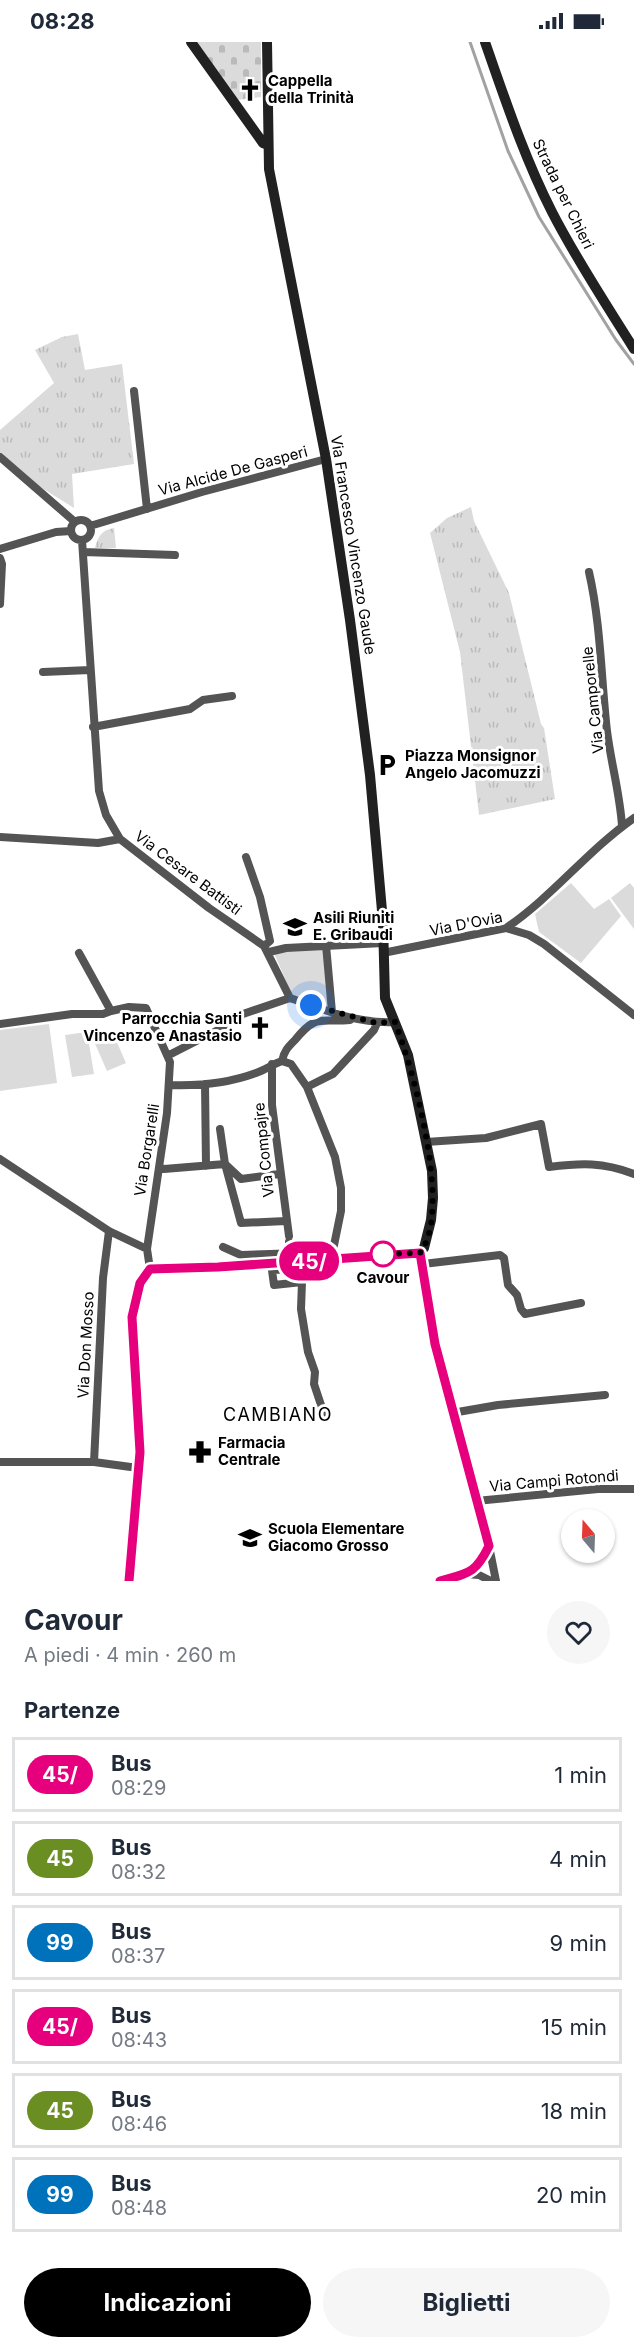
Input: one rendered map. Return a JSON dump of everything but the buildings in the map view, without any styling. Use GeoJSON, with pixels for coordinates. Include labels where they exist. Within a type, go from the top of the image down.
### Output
{"type":"FeatureCollection","features":[{"type":"Feature","properties":{"kind":"street"},"geometry":{"type":"LineString","coordinates":[[191,42],[263,143],[268,145]]}},
{"type":"Feature","properties":{"kind":"street","name":"Via Francesco Vincenzo Gaude"},"geometry":{"type":"LineString","coordinates":[[267,42],[269,169],[326,459],[362,710],[377,852],[385,998],[408,1055],[432,1171],[433,1198],[421,1259]]}},
{"type":"Feature","properties":{"kind":"street","name":"Strada per Chieri"},"geometry":{"type":"LineString","coordinates":[[484,42],[525,154],[552,212],[575,255],[634,349]]}},
{"type":"Feature","properties":{"kind":"street","name":"Via Alcide De Gasperi"},"geometry":{"type":"LineString","coordinates":[[135,391],[147,509]]}},
{"type":"Feature","properties":{"kind":"street"},"geometry":{"type":"LineString","coordinates":[[0,457],[75,522],[85,521],[90,526],[90,534],[82,540],[76,538],[72,531],[75,522]]}},
{"type":"Feature","properties":{"kind":"street","name":"Via Alcide De Gasperi"},"geometry":{"type":"LineString","coordinates":[[90,526],[202,492],[326,459]]}},
{"type":"Feature","properties":{"kind":"street"},"geometry":{"type":"LineString","coordinates":[[0,549],[56,532],[72,531]]}},
{"type":"Feature","properties":{"kind":"street","name":"Via Cesare Battisti"},"geometry":{"type":"LineString","coordinates":[[82,540],[93,726],[99,791],[106,816],[120,839],[266,949]]}},
{"type":"Feature","properties":{"kind":"street"},"geometry":{"type":"LineString","coordinates":[[83,552],[175,555]]}},
{"type":"Feature","properties":{"kind":"street"},"geometry":{"type":"LineString","coordinates":[[0,558],[2,564],[0,604]]}},
{"type":"Feature","properties":{"kind":"street","name":"Via Camporelle"},"geometry":{"type":"LineString","coordinates":[[589,572],[599,621],[607,733],[620,798],[622,826]]}},
{"type":"Feature","properties":{"kind":"street"},"geometry":{"type":"LineString","coordinates":[[43,672],[90,670]]}},
{"type":"Feature","properties":{"kind":"street"},"geometry":{"type":"LineString","coordinates":[[93,726],[190,709],[203,700],[232,696]]}},
{"type":"Feature","properties":{"kind":"street"},"geometry":{"type":"LineString","coordinates":[[506,927],[528,913],[569,872],[634,818]]}},
{"type":"Feature","properties":{"kind":"street"},"geometry":{"type":"LineString","coordinates":[[0,837],[98,843],[120,839]]}},
{"type":"Feature","properties":{"kind":"street"},"geometry":{"type":"LineString","coordinates":[[246,857],[260,897],[270,941],[266,949],[290,998]]}},
{"type":"Feature","properties":{"kind":"street","name":"Via D'Ovia"},"geometry":{"type":"LineString","coordinates":[[266,949],[326,945],[383,948],[506,927],[529,935],[544,944],[634,1015]]}},
{"type":"Feature","properties":{"kind":"street"},"geometry":{"type":"LineString","coordinates":[[326,945],[332,1012]]}},
{"type":"Feature","properties":{"kind":"street"},"geometry":{"type":"LineString","coordinates":[[79,953],[111,1011]]}},
{"type":"Feature","properties":{"kind":"street"},"geometry":{"type":"LineString","coordinates":[[0,1024],[72,1014],[103,1014],[129,1007],[146,1008],[169,1055],[218,1030],[243,1014],[290,998],[354,1018],[376,1023],[395,1022]]}},
{"type":"Feature","properties":{"kind":"street"},"geometry":{"type":"LineString","coordinates":[[282,1060],[284,1051],[311,1023],[325,1019],[350,1020],[354,1018]]}},
{"type":"Feature","properties":{"kind":"street"},"geometry":{"type":"LineString","coordinates":[[307,1087],[333,1074],[374,1030],[376,1023]]}},
{"type":"Feature","properties":{"kind":"street","name":"Via Borgarelli"},"geometry":{"type":"LineString","coordinates":[[150,1269],[147,1249],[170,1085],[169,1055]]}},
{"type":"Feature","properties":{"kind":"street"},"geometry":{"type":"LineString","coordinates":[[170,1085],[205,1084],[259,1073],[282,1060],[291,1064],[307,1087],[335,1157],[341,1188],[341,1211],[332,1256]]}},
{"type":"Feature","properties":{"kind":"street","name":"Via Compajre"},"geometry":{"type":"LineString","coordinates":[[272,1064],[272,1105],[290,1253]]}},
{"type":"Feature","properties":{"kind":"street"},"geometry":{"type":"LineString","coordinates":[[205,1084],[206,1166]]}},
{"type":"Feature","properties":{"kind":"street"},"geometry":{"type":"LineString","coordinates":[[426,1142],[486,1138],[541,1124],[549,1167],[582,1163],[614,1166],[634,1174]]}},
{"type":"Feature","properties":{"kind":"street"},"geometry":{"type":"LineString","coordinates":[[220,1129],[225,1164],[241,1223],[286,1221]]}},
{"type":"Feature","properties":{"kind":"street"},"geometry":{"type":"LineString","coordinates":[[0,1159],[109,1231],[147,1249]]}},
{"type":"Feature","properties":{"kind":"street"},"geometry":{"type":"LineString","coordinates":[[160,1168],[225,1164],[241,1179],[279,1174]]}},
{"type":"Feature","properties":{"kind":"street","name":"Via Don Mosso"},"geometry":{"type":"LineString","coordinates":[[94,1462],[99,1343],[109,1231]]}},
{"type":"Feature","properties":{"kind":"street"},"geometry":{"type":"LineString","coordinates":[[223,1246],[241,1256],[290,1253],[332,1256],[387,1254],[421,1259],[500,1256],[504,1258],[508,1285],[518,1295],[521,1309],[525,1314],[581,1303]]}},
{"type":"Feature","properties":{"kind":"street"},"geometry":{"type":"LineString","coordinates":[[129,1581],[138,1468],[139,1423],[132,1317],[140,1283],[150,1269],[301,1265],[332,1256]]}},
{"type":"Feature","properties":{"kind":"street"},"geometry":{"type":"LineString","coordinates":[[421,1259],[435,1344],[489,1546],[496,1581]]}},
{"type":"Feature","properties":{"kind":"street"},"geometry":{"type":"LineString","coordinates":[[301,1265],[302,1309],[308,1352],[315,1372],[314,1383],[324,1414]]}},
{"type":"Feature","properties":{"kind":"street"},"geometry":{"type":"LineString","coordinates":[[272,1267],[274,1285],[302,1282]]}},
{"type":"Feature","properties":{"kind":"street"},"geometry":{"type":"LineString","coordinates":[[452,1413],[498,1405],[605,1395]]}},
{"type":"Feature","properties":{"kind":"street"},"geometry":{"type":"LineString","coordinates":[[0,1462],[94,1462],[138,1468]]}},
{"type":"Feature","properties":{"kind":"street","name":"Via Campi Rotondi"},"geometry":{"type":"LineString","coordinates":[[476,1501],[634,1488]]}},
{"type":"Feature","properties":{"kind":"street"},"geometry":{"type":"LineString","coordinates":[[466,1574],[480,1563],[489,1546]]}},
{"type":"Feature","properties":{"kind":"street"},"geometry":{"type":"LineString","coordinates":[[440,1581],[466,1574],[479,1575],[491,1581]]}},
{"type":"Feature","properties":{"kind":"green space"},"geometry":{"type":"Polygon","coordinates":[[[196,42],[261,42],[261,97],[237,100],[196,42]]]}},
{"type":"Feature","properties":{"kind":"green space"},"geometry":{"type":"Polygon","coordinates":[[[78,334],[85,370],[122,364],[134,464],[72,474],[74,508],[37,485],[0,452],[0,430],[54,383],[35,350],[62,337],[78,334]]]}},
{"type":"Feature","properties":{"kind":"green space"},"geometry":{"type":"Polygon","coordinates":[[[471,507],[474,521],[509,593],[541,724],[544,728],[555,799],[479,815],[460,652],[430,533],[447,518],[471,507]]]}},
{"type":"Feature","properties":{"kind":"green space"},"geometry":{"type":"Polygon","coordinates":[[[114,528],[116,548],[95,548],[101,534],[114,528]]]}},
{"type":"Feature","properties":{"kind":"green space"},"geometry":{"type":"Polygon","coordinates":[[[571,883],[594,909],[609,899],[621,916],[581,963],[539,932],[535,914],[571,883]]]}},
{"type":"Feature","properties":{"kind":"green space"},"geometry":{"type":"Polygon","coordinates":[[[630,883],[634,888],[634,929],[611,898],[630,883]]]}},
{"type":"Feature","properties":{"kind":"green space"},"geometry":{"type":"Polygon","coordinates":[[[325,947],[330,1008],[292,995],[274,953],[325,947]]]}},
{"type":"Feature","properties":{"kind":"green space"},"geometry":{"type":"Polygon","coordinates":[[[49,1024],[57,1083],[0,1091],[0,1030],[49,1024]]]}},
{"type":"Feature","properties":{"kind":"green space"},"geometry":{"type":"Polygon","coordinates":[[[112,1031],[126,1063],[107,1071],[93,1039],[112,1031]]]}},
{"type":"Feature","properties":{"kind":"green space"},"geometry":{"type":"Polygon","coordinates":[[[87,1032],[94,1074],[72,1077],[65,1035],[87,1032]]]}},
{"type":"Feature","properties":{"kind":"waterway"},"geometry":{"type":"LineString","coordinates":[[470,42],[508,151],[539,217],[616,340],[634,364]]}},
{"type":"Feature","properties":{"kind":"bus line","name":"45/"},"geometry":{"type":"LineString","coordinates":[[129,1581],[140,1452],[132,1317],[134,1300],[140,1283],[150,1269],[218,1267],[420,1253],[435,1344],[489,1546],[474,1570],[440,1581]]}},
{"type":"Feature","properties":{"kind":"place","name":"Cappella della Trinità"},"geometry":{"type":"Point","coordinates":[250,90]}},
{"type":"Feature","properties":{"kind":"place","name":"Piazza Monsignor Angelo Jacomuzzi"},"geometry":{"type":"Point","coordinates":[387,765]}},
{"type":"Feature","properties":{"kind":"place","name":"Asili Riuniti E. Gribaudi"},"geometry":{"type":"Point","coordinates":[295,927]}},
{"type":"Feature","properties":{"kind":"place","name":"Parrocchia Santi Vincenzo e Anastasio"},"geometry":{"type":"Point","coordinates":[260,1028]}},
{"type":"Feature","properties":{"kind":"place","name":"Cavour"},"geometry":{"type":"Point","coordinates":[383,1254]}},
{"type":"Feature","properties":{"kind":"place","name":"Farmacia Centrale"},"geometry":{"type":"Point","coordinates":[200,1452]}},
{"type":"Feature","properties":{"kind":"place","name":"Scuola Elementare Giacomo Grosso"},"geometry":{"type":"Point","coordinates":[250,1538]}},
{"type":"Feature","properties":{"kind":"district","name":"CAMBIANO"},"geometry":{"type":"Point","coordinates":[278,1415]}},
{"type":"Feature","properties":{"kind":"route"},"geometry":{"type":"LineString","coordinates":[[311,1005],[376,1023],[395,1022],[408,1055],[432,1171],[431,1220],[424,1248],[420,1253],[383,1254]]}}]}
